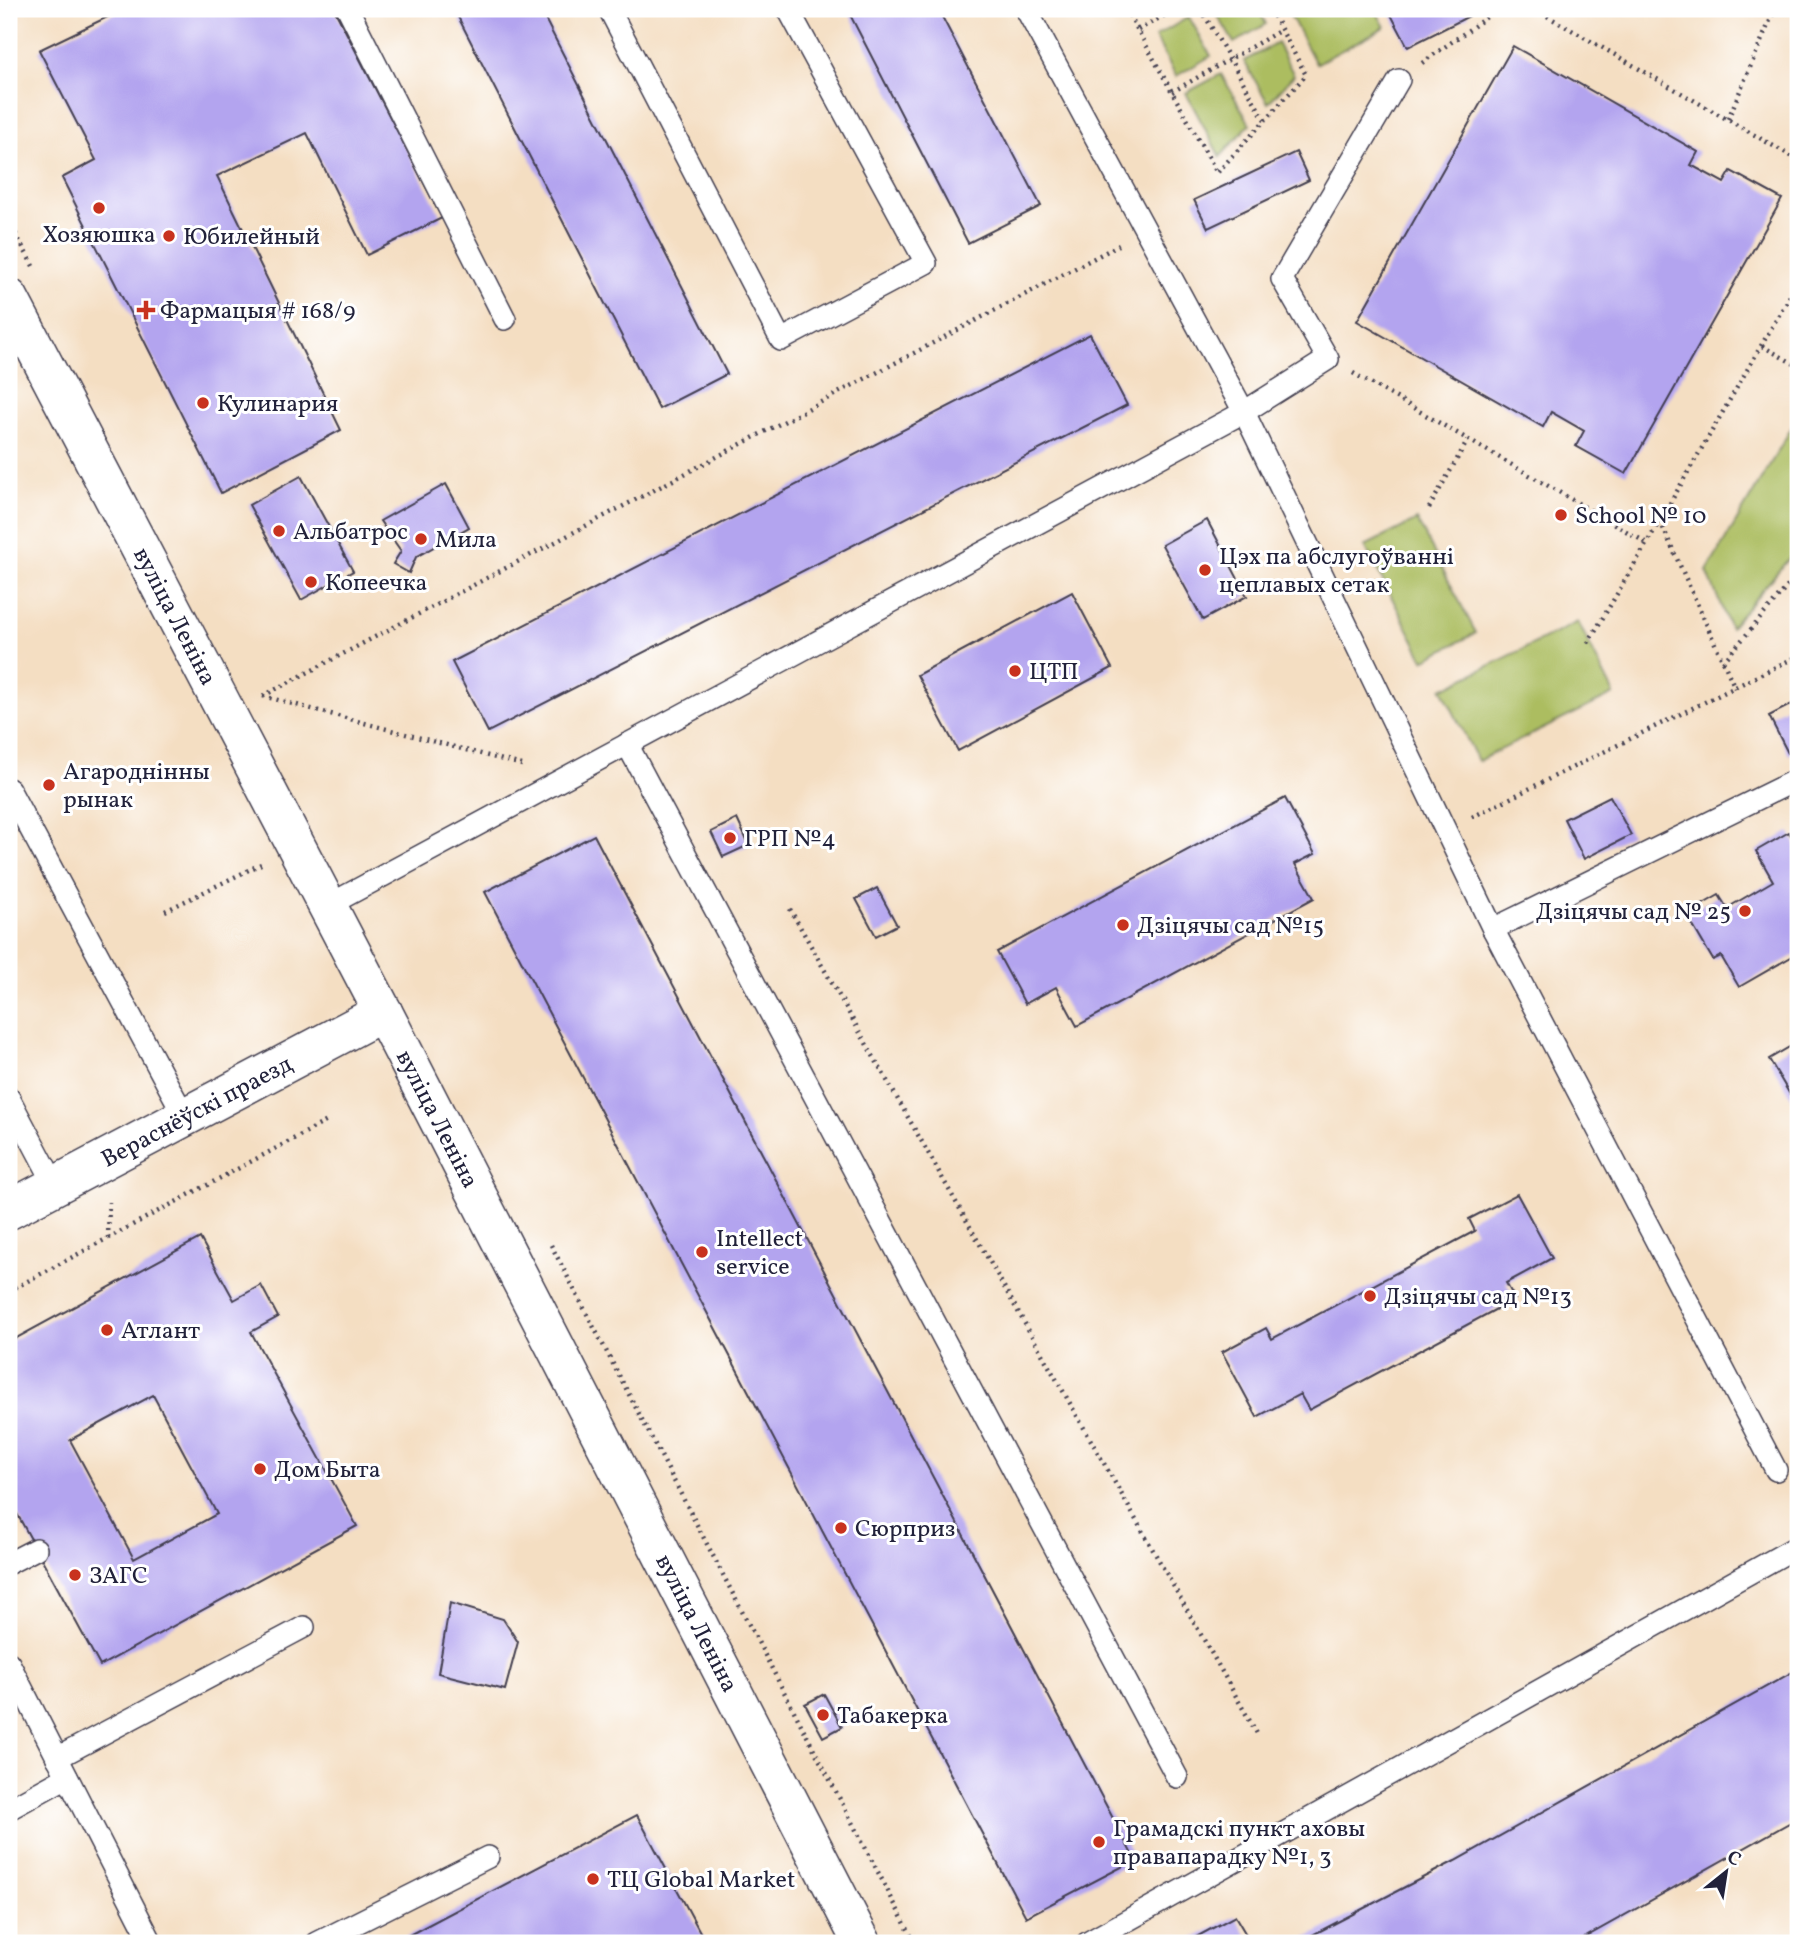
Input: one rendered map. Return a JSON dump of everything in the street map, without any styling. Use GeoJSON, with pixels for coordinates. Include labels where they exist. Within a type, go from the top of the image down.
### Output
{"type":"FeatureCollection","features":[{"type":"Feature","properties":{"kind":"street","name":"вуліца Леніна"},"geometry":{"type":"LineString","coordinates":[[9,298],[383,1012],[862,1943]]}},
{"type":"Feature","properties":{"kind":"street","name":"Вераснёўскі праезд"},"geometry":{"type":"LineString","coordinates":[[9,1210],[383,1012]]}},
{"type":"Feature","properties":{"kind":"lane"},"geometry":{"type":"LineString","coordinates":[[348,9],[505,319]]}},
{"type":"Feature","properties":{"kind":"lane"},"geometry":{"type":"LineString","coordinates":[[609,9],[781,340],[926,263],[788,9]]}},
{"type":"Feature","properties":{"kind":"lane"},"geometry":{"type":"LineString","coordinates":[[1026,9],[1244,412],[1493,929],[1776,1470]]}},
{"type":"Feature","properties":{"kind":"lane"},"geometry":{"type":"LineString","coordinates":[[327,906],[1244,412],[1328,359],[1282,279],[1399,80]]}},
{"type":"Feature","properties":{"kind":"lane"},"geometry":{"type":"LineString","coordinates":[[626,744],[1177,1777]]}},
{"type":"Feature","properties":{"kind":"lane"},"geometry":{"type":"LineString","coordinates":[[1493,929],[1798,779]]}},
{"type":"Feature","properties":{"kind":"lane"},"geometry":{"type":"LineString","coordinates":[[9,789],[185,1117]]}},
{"type":"Feature","properties":{"kind":"lane"},"geometry":{"type":"LineString","coordinates":[[9,1098],[55,1185]]}},
{"type":"Feature","properties":{"kind":"lane"},"geometry":{"type":"LineString","coordinates":[[1087,1943],[1798,1546]]}},
{"type":"Feature","properties":{"kind":"lane"},"geometry":{"type":"LineString","coordinates":[[9,1563],[36,1549]]}},
{"type":"Feature","properties":{"kind":"lane"},"geometry":{"type":"LineString","coordinates":[[57,1758],[304,1627]]}},
{"type":"Feature","properties":{"kind":"lane"},"geometry":{"type":"LineString","coordinates":[[9,1663],[152,1943]]}},
{"type":"Feature","properties":{"kind":"lane"},"geometry":{"type":"LineString","coordinates":[[9,1809],[67,1777]]}},
{"type":"Feature","properties":{"kind":"lane"},"geometry":{"type":"LineString","coordinates":[[317,1943],[488,1857]]}},
{"type":"Feature","properties":{"kind":"path"},"geometry":{"type":"LineString","coordinates":[[1126,9],[1217,173],[1306,75],[1269,9]]}},
{"type":"Feature","properties":{"kind":"path"},"geometry":{"type":"LineString","coordinates":[[1138,30],[1176,9]]}},
{"type":"Feature","properties":{"kind":"path"},"geometry":{"type":"LineString","coordinates":[[1201,9],[1265,120]]}},
{"type":"Feature","properties":{"kind":"path"},"geometry":{"type":"LineString","coordinates":[[1399,80],[1498,9]]}},
{"type":"Feature","properties":{"kind":"path"},"geometry":{"type":"LineString","coordinates":[[1535,9],[1798,160]]}},
{"type":"Feature","properties":{"kind":"path"},"geometry":{"type":"LineString","coordinates":[[1728,119],[1775,9]]}},
{"type":"Feature","properties":{"kind":"path"},"geometry":{"type":"LineString","coordinates":[[1172,92],[1281,30]]}},
{"type":"Feature","properties":{"kind":"path"},"geometry":{"type":"LineString","coordinates":[[525,766],[262,696],[1146,231]]}},
{"type":"Feature","properties":{"kind":"path"},"geometry":{"type":"LineString","coordinates":[[1588,643],[1798,282]]}},
{"type":"Feature","properties":{"kind":"path"},"geometry":{"type":"LineString","coordinates":[[1762,345],[1798,366]]}},
{"type":"Feature","properties":{"kind":"path"},"geometry":{"type":"LineString","coordinates":[[1328,359],[1647,543]]}},
{"type":"Feature","properties":{"kind":"path"},"geometry":{"type":"LineString","coordinates":[[1429,508],[1468,440]]}},
{"type":"Feature","properties":{"kind":"path"},"geometry":{"type":"LineString","coordinates":[[1660,521],[1735,688]]}},
{"type":"Feature","properties":{"kind":"path"},"geometry":{"type":"LineString","coordinates":[[1723,662],[1798,574]]}},
{"type":"Feature","properties":{"kind":"path"},"geometry":{"type":"LineString","coordinates":[[1446,830],[1798,656]]}},
{"type":"Feature","properties":{"kind":"path"},"geometry":{"type":"LineString","coordinates":[[165,912],[296,847]]}},
{"type":"Feature","properties":{"kind":"path"},"geometry":{"type":"LineString","coordinates":[[790,909],[1259,1737]]}},
{"type":"Feature","properties":{"kind":"path"},"geometry":{"type":"LineString","coordinates":[[9,1291],[327,1121]]}},
{"type":"Feature","properties":{"kind":"green space"},"geometry":{"type":"Polygon","coordinates":[[[1214,9],[1258,9],[1266,24],[1234,43],[1214,9]]]}},
{"type":"Feature","properties":{"kind":"green space"},"geometry":{"type":"Polygon","coordinates":[[[1287,9],[1375,9],[1385,27],[1316,64],[1287,9]]]}},
{"type":"Feature","properties":{"kind":"green space"},"geometry":{"type":"Polygon","coordinates":[[[1189,17],[1211,56],[1176,76],[1155,37],[1189,17]]]}},
{"type":"Feature","properties":{"kind":"green space"},"geometry":{"type":"Polygon","coordinates":[[[1277,43],[1294,75],[1268,103],[1244,61],[1277,43]]]}},
{"type":"Feature","properties":{"kind":"green space"},"geometry":{"type":"Polygon","coordinates":[[[1221,74],[1250,124],[1220,157],[1186,93],[1221,74]]]}},
{"type":"Feature","properties":{"kind":"green space"},"geometry":{"type":"Polygon","coordinates":[[[1798,417],[1798,548],[1730,628],[1707,571],[1798,417]]]}},
{"type":"Feature","properties":{"kind":"green space"},"geometry":{"type":"Polygon","coordinates":[[[1417,520],[1476,633],[1424,660],[1365,546],[1417,520]]]}},
{"type":"Feature","properties":{"kind":"green space"},"geometry":{"type":"Polygon","coordinates":[[[1578,622],[1614,694],[1478,761],[1442,689],[1578,622]]]}},
{"type":"Feature","properties":{"kind":"building","name":"Юбилейный"},"geometry":{"type":"Polygon","coordinates":[[[124,9],[334,9],[442,218],[367,255],[307,133],[217,176],[341,430],[221,493],[62,178],[96,160],[39,50],[124,9]]]}},
{"type":"Feature","properties":{"kind":"building"},"geometry":{"type":"Polygon","coordinates":[[[454,9],[540,9],[727,374],[659,409],[454,9]]]}},
{"type":"Feature","properties":{"kind":"building"},"geometry":{"type":"Polygon","coordinates":[[[847,9],[938,9],[1041,206],[968,243],[847,9]]]}},
{"type":"Feature","properties":{"kind":"building"},"geometry":{"type":"Polygon","coordinates":[[[1388,9],[1465,9],[1469,16],[1408,47],[1388,9]]]}},
{"type":"Feature","properties":{"kind":"building"},"geometry":{"type":"Polygon","coordinates":[[[1513,46],[1698,152],[1691,165],[1724,183],[1731,171],[1782,199],[1626,474],[1576,446],[1584,431],[1551,412],[1543,427],[1357,321],[1513,46]]]}},
{"type":"Feature","properties":{"kind":"building"},"geometry":{"type":"Polygon","coordinates":[[[1296,152],[1309,180],[1208,228],[1194,200],[1296,152]]]}},
{"type":"Feature","properties":{"kind":"building"},"geometry":{"type":"Polygon","coordinates":[[[1090,334],[1127,405],[488,732],[452,662],[1090,334]]]}},
{"type":"Feature","properties":{"kind":"building"},"geometry":{"type":"Polygon","coordinates":[[[301,476],[353,571],[301,600],[249,505],[301,476]]]}},
{"type":"Feature","properties":{"kind":"building","name":"Мила"},"geometry":{"type":"Polygon","coordinates":[[[446,484],[469,527],[416,557],[409,573],[393,564],[401,551],[380,521],[446,484]]]}},
{"type":"Feature","properties":{"kind":"building","name":"Цэх па абслугоўванні цеплавых сетак"},"geometry":{"type":"Polygon","coordinates":[[[1207,520],[1247,596],[1203,620],[1162,545],[1207,520]]]}},
{"type":"Feature","properties":{"kind":"building","name":"ЦТП"},"geometry":{"type":"Polygon","coordinates":[[[1072,592],[1112,668],[958,751],[917,675],[1072,592]]]}},
{"type":"Feature","properties":{"kind":"building"},"geometry":{"type":"Polygon","coordinates":[[[1798,701],[1798,750],[1789,755],[1769,716],[1798,701]]]}},
{"type":"Feature","properties":{"kind":"building"},"geometry":{"type":"Polygon","coordinates":[[[1610,796],[1631,835],[1584,859],[1564,819],[1610,796]]]}},
{"type":"Feature","properties":{"kind":"building"},"geometry":{"type":"Polygon","coordinates":[[[1285,798],[1315,854],[1295,864],[1314,898],[1077,1026],[1056,987],[1025,1004],[997,952],[1285,798]]]}},
{"type":"Feature","properties":{"kind":"building","name":"ГРП №4"},"geometry":{"type":"Polygon","coordinates":[[[737,819],[749,845],[723,857],[711,832],[737,819]]]}},
{"type":"Feature","properties":{"kind":"building","name":"Дзіцячы сад № 25"},"geometry":{"type":"Polygon","coordinates":[[[1789,832],[1798,848],[1798,953],[1739,987],[1721,956],[1713,960],[1686,914],[1719,895],[1727,908],[1773,881],[1756,851],[1789,832]]]}},
{"type":"Feature","properties":{"kind":"building"},"geometry":{"type":"Polygon","coordinates":[[[594,835],[1135,1860],[1026,1917],[485,892],[594,835]]]}},
{"type":"Feature","properties":{"kind":"building"},"geometry":{"type":"Polygon","coordinates":[[[877,888],[897,925],[876,936],[856,899],[877,888]]]}},
{"type":"Feature","properties":{"kind":"building"},"geometry":{"type":"Polygon","coordinates":[[[1798,1042],[1798,1108],[1769,1059],[1798,1042]]]}},
{"type":"Feature","properties":{"kind":"building"},"geometry":{"type":"Polygon","coordinates":[[[1517,1194],[1552,1258],[1506,1283],[1515,1299],[1309,1410],[1300,1394],[1257,1417],[1222,1352],[1266,1328],[1272,1339],[1475,1231],[1469,1219],[1517,1194]]]}},
{"type":"Feature","properties":{"kind":"building","name":"Дом Быта"},"geometry":{"type":"Polygon","coordinates":[[[200,1238],[234,1300],[261,1285],[278,1317],[251,1332],[357,1526],[100,1666],[9,1499],[9,1342],[200,1238]],[[153,1395],[70,1440],[134,1559],[217,1514],[153,1395]]]}},
{"type":"Feature","properties":{"kind":"building"},"geometry":{"type":"Polygon","coordinates":[[[450,1603],[503,1619],[518,1642],[505,1690],[438,1673],[450,1603]]]}},
{"type":"Feature","properties":{"kind":"building"},"geometry":{"type":"Polygon","coordinates":[[[1798,1669],[1798,1818],[1575,1943],[1297,1943],[1455,1861],[1798,1669]]]}},
{"type":"Feature","properties":{"kind":"building","name":"Табакерка"},"geometry":{"type":"Polygon","coordinates":[[[824,1694],[842,1727],[823,1737],[805,1704],[824,1694]]]}},
{"type":"Feature","properties":{"kind":"building","name":"ТЦ Global Market"},"geometry":{"type":"Polygon","coordinates":[[[637,1815],[706,1943],[394,1943],[637,1815]]]}},
{"type":"Feature","properties":{"kind":"building"},"geometry":{"type":"Polygon","coordinates":[[[1235,1916],[1251,1943],[1185,1943],[1235,1916]]]}},
{"type":"Feature","properties":{"kind":"place","name":"Хозяюшка"},"geometry":{"type":"Point","coordinates":[99,208]}},
{"type":"Feature","properties":{"kind":"place","name":"Юбилейный"},"geometry":{"type":"Point","coordinates":[169,236]}},
{"type":"Feature","properties":{"kind":"place","name":"Фармацыя # 168/9"},"geometry":{"type":"Point","coordinates":[146,310]}},
{"type":"Feature","properties":{"kind":"place","name":"Кулинария"},"geometry":{"type":"Point","coordinates":[203,403]}},
{"type":"Feature","properties":{"kind":"place","name":"School № 10"},"geometry":{"type":"Point","coordinates":[1561,515]}},
{"type":"Feature","properties":{"kind":"place","name":"Альбатрос"},"geometry":{"type":"Point","coordinates":[279,531]}},
{"type":"Feature","properties":{"kind":"place","name":"Мила"},"geometry":{"type":"Point","coordinates":[421,539]}},
{"type":"Feature","properties":{"kind":"place","name":"Цэх па абслугоўванні цеплавых сетак"},"geometry":{"type":"Point","coordinates":[1205,570]}},
{"type":"Feature","properties":{"kind":"place","name":"Копеечка"},"geometry":{"type":"Point","coordinates":[311,582]}},
{"type":"Feature","properties":{"kind":"place","name":"ЦТП"},"geometry":{"type":"Point","coordinates":[1015,671]}},
{"type":"Feature","properties":{"kind":"place","name":"Агароднінны рынак"},"geometry":{"type":"Point","coordinates":[49,785]}},
{"type":"Feature","properties":{"kind":"place","name":"ГРП №4"},"geometry":{"type":"Point","coordinates":[730,838]}},
{"type":"Feature","properties":{"kind":"place","name":"Дзіцячы сад № 25"},"geometry":{"type":"Point","coordinates":[1745,911]}},
{"type":"Feature","properties":{"kind":"place","name":"Дзіцячы сад №15"},"geometry":{"type":"Point","coordinates":[1123,925]}},
{"type":"Feature","properties":{"kind":"place","name":"Intellect service"},"geometry":{"type":"Point","coordinates":[702,1252]}},
{"type":"Feature","properties":{"kind":"place","name":"Дзіцячы сад №13"},"geometry":{"type":"Point","coordinates":[1370,1296]}},
{"type":"Feature","properties":{"kind":"place","name":"Атлант"},"geometry":{"type":"Point","coordinates":[107,1330]}},
{"type":"Feature","properties":{"kind":"place","name":"Дом Быта"},"geometry":{"type":"Point","coordinates":[260,1469]}},
{"type":"Feature","properties":{"kind":"place","name":"Сюрприз"},"geometry":{"type":"Point","coordinates":[841,1528]}},
{"type":"Feature","properties":{"kind":"place","name":"ЗАГС"},"geometry":{"type":"Point","coordinates":[75,1575]}},
{"type":"Feature","properties":{"kind":"place","name":"Табакерка"},"geometry":{"type":"Point","coordinates":[823,1715]}},
{"type":"Feature","properties":{"kind":"place","name":"Грамадскі пункт аховы правапарадку №1, 3"},"geometry":{"type":"Point","coordinates":[1099,1842]}},
{"type":"Feature","properties":{"kind":"place","name":"ТЦ Global Market"},"geometry":{"type":"Point","coordinates":[593,1879]}}]}
